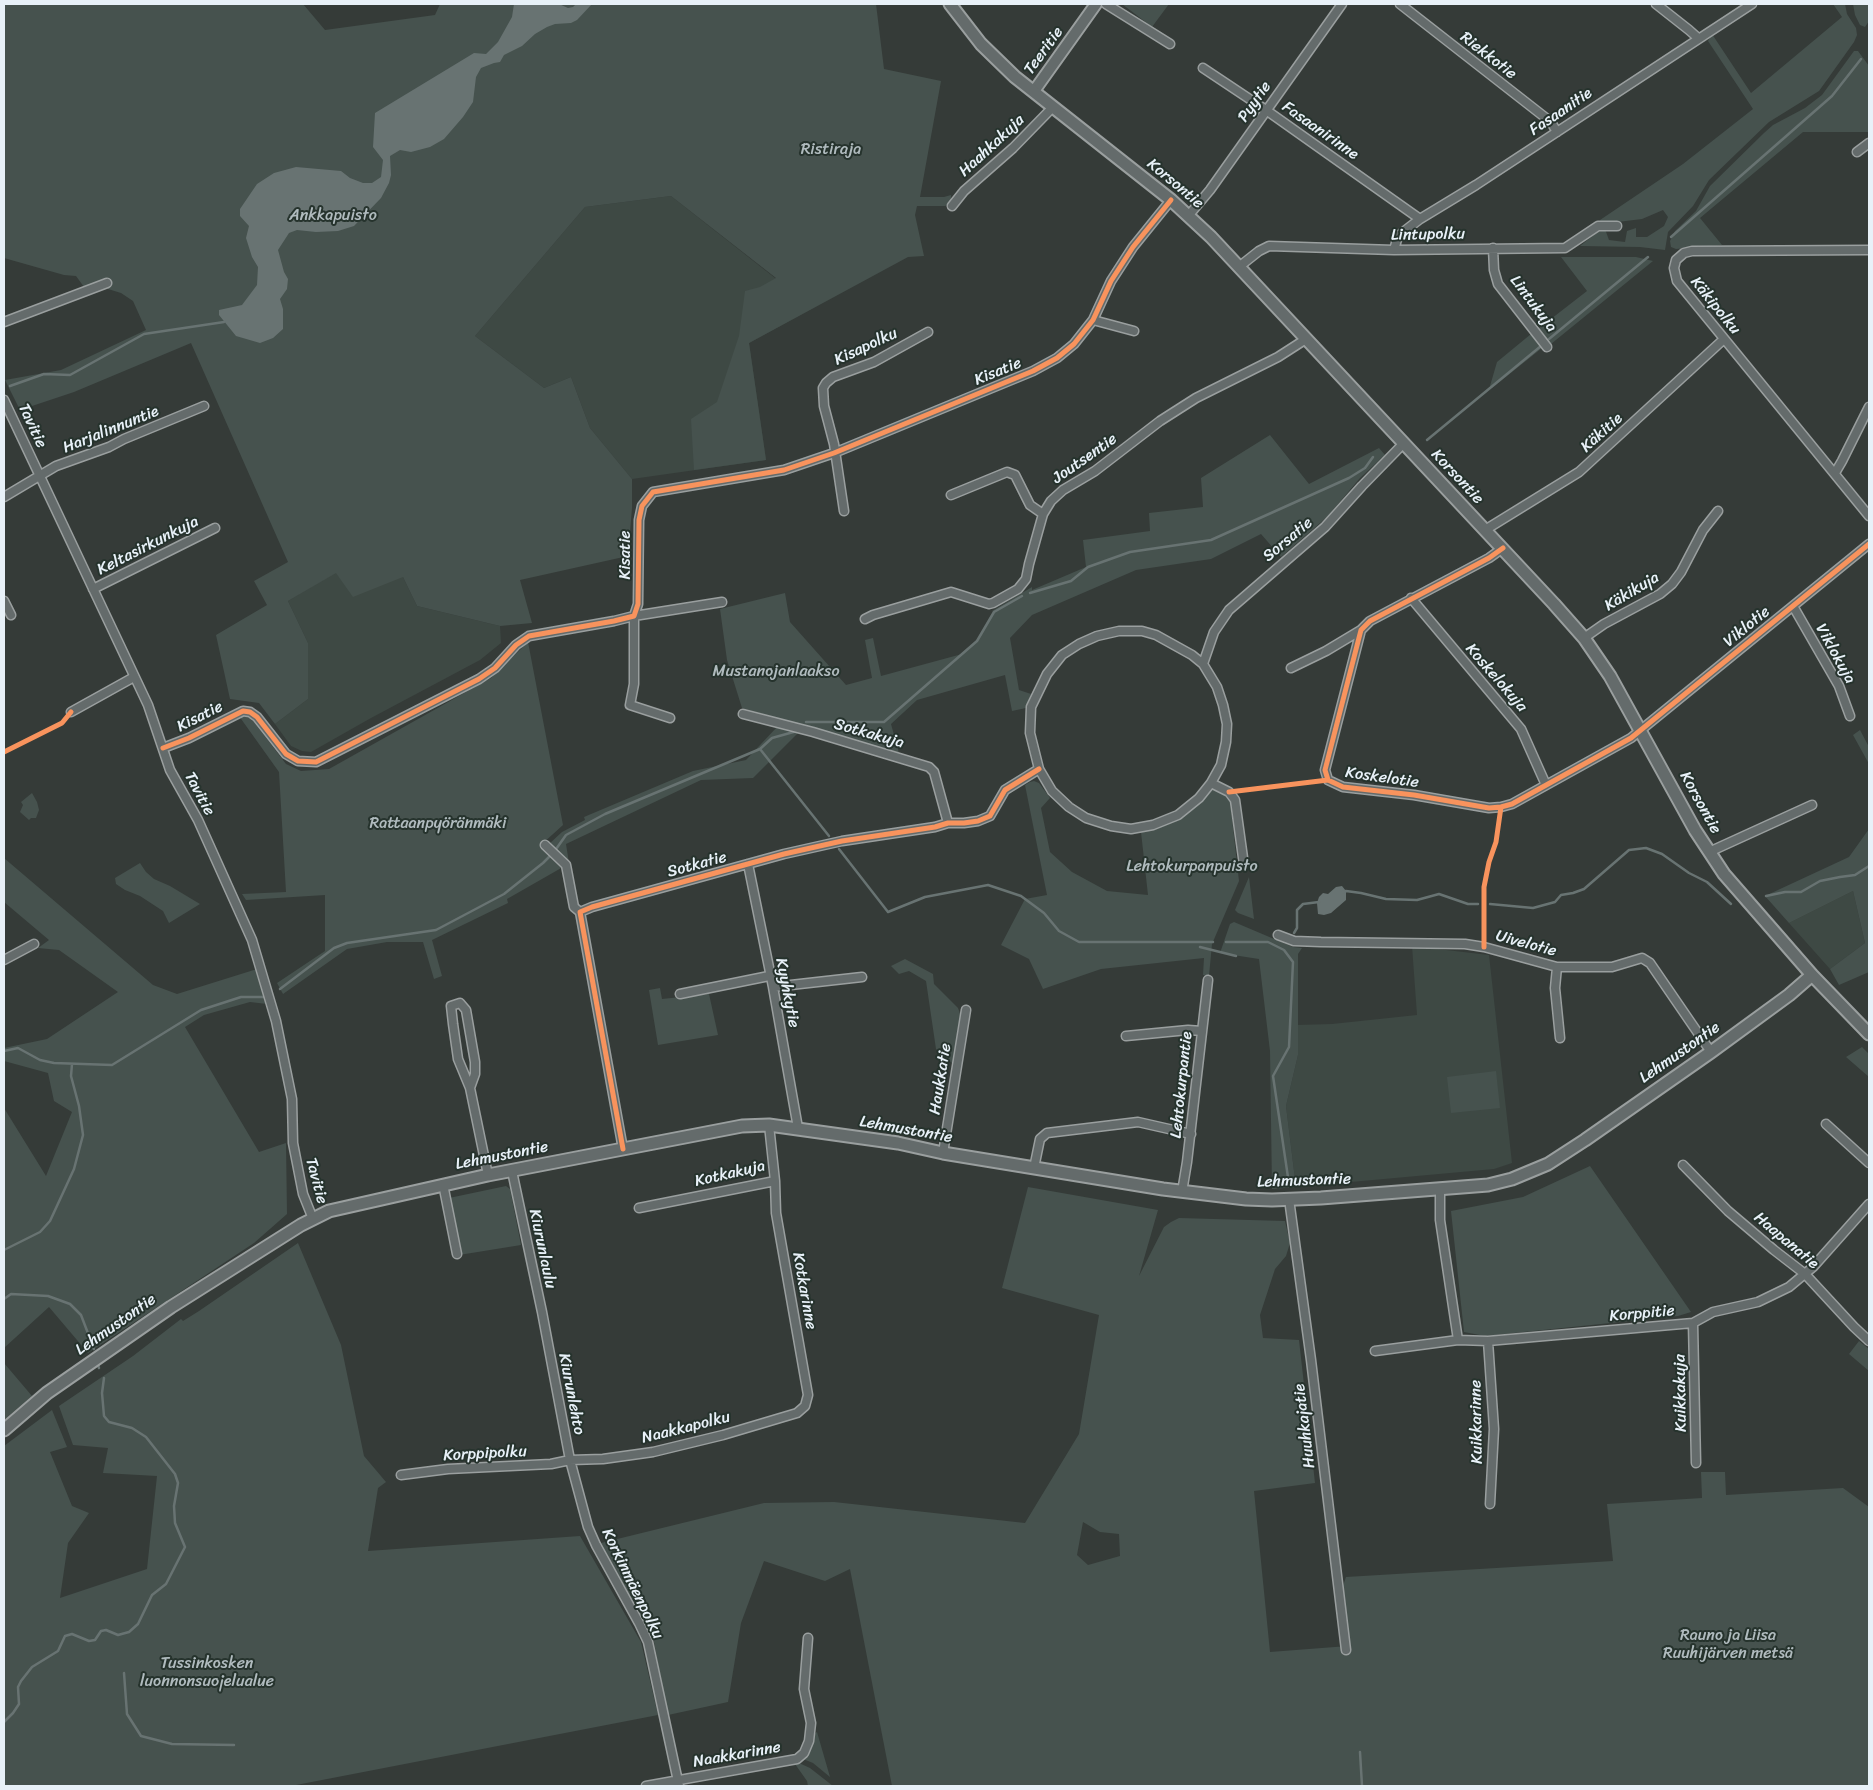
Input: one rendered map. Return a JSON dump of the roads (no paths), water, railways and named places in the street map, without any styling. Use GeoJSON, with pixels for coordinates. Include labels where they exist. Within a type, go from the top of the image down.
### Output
{"type":"FeatureCollection","features":[{"type":"Feature","properties":{"kind":"main road","name":"Korsontie"},"geometry":{"type":"LineString","coordinates":[[950,4],[981,44],[1015,77],[1189,215],[1240,266],[1584,638],[1610,676],[1709,852],[1753,909],[1812,975],[1869,1034]]}},
{"type":"Feature","properties":{"kind":"main road","name":"Lehmustontie"},"geometry":{"type":"LineString","coordinates":[[4,1430],[47,1393],[172,1307],[313,1218],[329,1211],[443,1184],[742,1126],[798,1128],[898,1143],[944,1153],[1182,1192],[1246,1200],[1358,1196],[1488,1185],[1512,1179],[1548,1164],[1711,1052],[1812,975]]}},
{"type":"Feature","properties":{"kind":"street","name":"Teeritie"},"geometry":{"type":"LineString","coordinates":[[1034,91],[1096,4]]}},
{"type":"Feature","properties":{"kind":"street"},"geometry":{"type":"LineString","coordinates":[[1106,4],[1170,44]]}},
{"type":"Feature","properties":{"kind":"street","name":"Pyytie"},"geometry":{"type":"LineString","coordinates":[[1189,215],[1210,190],[1342,4]]}},
{"type":"Feature","properties":{"kind":"street","name":"Riekkotie"},"geometry":{"type":"LineString","coordinates":[[1400,4],[1551,122],[1557,132]]}},
{"type":"Feature","properties":{"kind":"street"},"geometry":{"type":"LineString","coordinates":[[1656,4],[1698,38]]}},
{"type":"Feature","properties":{"kind":"street","name":"Fasaanitie"},"geometry":{"type":"LineString","coordinates":[[1394,250],[1398,236],[1420,219],[1476,185],[1752,4]]}},
{"type":"Feature","properties":{"kind":"street","name":"Fasaanirinne"},"geometry":{"type":"LineString","coordinates":[[1203,68],[1266,110],[1420,219]]}},
{"type":"Feature","properties":{"kind":"street","name":"Haahkakuja"},"geometry":{"type":"LineString","coordinates":[[952,206],[964,191],[1013,148],[1053,107]]}},
{"type":"Feature","properties":{"kind":"street"},"geometry":{"type":"LineString","coordinates":[[1857,152],[1869,143]]}},
{"type":"Feature","properties":{"kind":"street","name":"Kisatie"},"geometry":{"type":"LineString","coordinates":[[163,748],[189,738],[243,710],[257,717],[286,754],[298,761],[316,762],[479,679],[495,668],[516,645],[529,636],[634,616],[638,604],[639,520],[642,506],[652,492],[784,470],[834,453],[1033,371],[1057,358],[1074,344],[1093,320],[1111,281],[1130,252],[1171,200]]}},
{"type":"Feature","properties":{"kind":"street","name":"Lintupolku"},"geometry":{"type":"LineString","coordinates":[[1240,266],[1259,251],[1269,246],[1394,250],[1566,248],[1598,226],[1617,226]]}},
{"type":"Feature","properties":{"kind":"street","name":"Lintukuja"},"geometry":{"type":"LineString","coordinates":[[1493,248],[1494,270],[1498,284],[1547,347]]}},
{"type":"Feature","properties":{"kind":"street","name":"Käkipolku"},"geometry":{"type":"LineString","coordinates":[[1869,250],[1692,251],[1684,253],[1676,260],[1674,268],[1676,281],[1869,516]]}},
{"type":"Feature","properties":{"kind":"street"},"geometry":{"type":"LineString","coordinates":[[4,322],[107,283]]}},
{"type":"Feature","properties":{"kind":"street"},"geometry":{"type":"LineString","coordinates":[[1093,320],[1134,331]]}},
{"type":"Feature","properties":{"kind":"street","name":"Kisapolku"},"geometry":{"type":"LineString","coordinates":[[834,453],[824,406],[823,388],[826,383],[833,377],[874,362],[928,332]]}},
{"type":"Feature","properties":{"kind":"street","name":"Joutsentie"},"geometry":{"type":"LineString","coordinates":[[864,619],[951,592],[989,604],[1018,589],[1026,579],[1043,514],[1051,502],[1063,490],[1095,471],[1196,398],[1278,358],[1306,339]]}},
{"type":"Feature","properties":{"kind":"street","name":"Käkitie"},"geometry":{"type":"LineString","coordinates":[[1485,530],[1579,472],[1724,340]]}},
{"type":"Feature","properties":{"kind":"street","name":"Tavitie"},"geometry":{"type":"LineString","coordinates":[[4,400],[148,705],[170,770],[198,820],[255,949],[276,1021],[292,1099],[293,1143],[303,1194],[313,1218]]}},
{"type":"Feature","properties":{"kind":"street","name":"Harjalinnuntie"},"geometry":{"type":"LineString","coordinates":[[4,497],[56,466],[108,447],[204,406]]}},
{"type":"Feature","properties":{"kind":"street"},"geometry":{"type":"LineString","coordinates":[[1834,473],[1842,462],[1869,407]]}},
{"type":"Feature","properties":{"kind":"street","name":"Sorsatie"},"geometry":{"type":"LineString","coordinates":[[1203,664],[1214,632],[1229,610],[1325,527],[1403,444]]}},
{"type":"Feature","properties":{"kind":"street"},"geometry":{"type":"LineString","coordinates":[[834,453],[844,511]]}},
{"type":"Feature","properties":{"kind":"street"},"geometry":{"type":"LineString","coordinates":[[951,495],[1007,472],[1015,474],[1030,505],[1043,514]]}},
{"type":"Feature","properties":{"kind":"street","name":"Käkikuja"},"geometry":{"type":"LineString","coordinates":[[1584,638],[1604,624],[1660,594],[1672,584],[1681,572],[1703,530],[1718,511]]}},
{"type":"Feature","properties":{"kind":"street","name":"Keltasirkunkuja"},"geometry":{"type":"LineString","coordinates":[[93,589],[215,528]]}},
{"type":"Feature","properties":{"kind":"street","name":"Viklotie"},"geometry":{"type":"LineString","coordinates":[[1641,730],[1869,544]]}},
{"type":"Feature","properties":{"kind":"street"},"geometry":{"type":"LineString","coordinates":[[1290,668],[1326,651],[1361,630],[1370,621],[1488,558],[1502,548]]}},
{"type":"Feature","properties":{"kind":"street","name":"Koskelokuja"},"geometry":{"type":"LineString","coordinates":[[1411,598],[1521,729],[1546,785]]}},
{"type":"Feature","properties":{"kind":"street"},"geometry":{"type":"LineString","coordinates":[[4,602],[11,615]]}},
{"type":"Feature","properties":{"kind":"street"},"geometry":{"type":"LineString","coordinates":[[670,718],[630,704],[634,684],[634,616],[722,602]]}},
{"type":"Feature","properties":{"kind":"street","name":"Viklokuja"},"geometry":{"type":"LineString","coordinates":[[1793,606],[1839,686],[1850,716]]}},
{"type":"Feature","properties":{"kind":"street"},"geometry":{"type":"LineString","coordinates":[[1119,630],[1142,631],[1156,635],[1192,655],[1203,664],[1217,687],[1227,724],[1221,765],[1212,783],[1199,798],[1178,815],[1153,825],[1131,829],[1111,826],[1086,818],[1069,807],[1052,791],[1039,769],[1030,733],[1031,707],[1037,691],[1047,674],[1062,655],[1079,644],[1097,636],[1119,630]]}},
{"type":"Feature","properties":{"kind":"street","name":"Koskelotie"},"geometry":{"type":"LineString","coordinates":[[1361,630],[1325,770],[1328,780],[1343,787],[1405,794],[1488,808],[1501,807],[1512,804],[1631,738],[1641,730]]}},
{"type":"Feature","properties":{"kind":"street"},"geometry":{"type":"LineString","coordinates":[[71,712],[134,677]]}},
{"type":"Feature","properties":{"kind":"street","name":"Sotkakuja"},"geometry":{"type":"LineString","coordinates":[[743,714],[813,732],[929,767],[934,772],[948,823]]}},
{"type":"Feature","properties":{"kind":"street","name":"Sotkatie"},"geometry":{"type":"LineString","coordinates":[[580,912],[592,907],[784,854],[842,841],[934,827],[948,823],[971,822],[990,816],[1005,790],[1039,769]]}},
{"type":"Feature","properties":{"kind":"street"},"geometry":{"type":"LineString","coordinates":[[1212,783],[1229,792],[1235,800],[1244,865]]}},
{"type":"Feature","properties":{"kind":"street"},"geometry":{"type":"LineString","coordinates":[[1709,852],[1812,805]]}},
{"type":"Feature","properties":{"kind":"street"},"geometry":{"type":"LineString","coordinates":[[545,845],[566,865],[574,907],[580,912],[624,1149]]}},
{"type":"Feature","properties":{"kind":"street","name":"Kyyhkytie"},"geometry":{"type":"LineString","coordinates":[[748,864],[798,1128]]}},
{"type":"Feature","properties":{"kind":"street","name":"Uivelotie"},"geometry":{"type":"LineString","coordinates":[[1278,935],[1294,941],[1312,942],[1465,944],[1484,947],[1557,967],[1612,967],[1642,958],[1650,963],[1711,1052]]}},
{"type":"Feature","properties":{"kind":"street"},"geometry":{"type":"LineString","coordinates":[[4,960],[34,944]]}},
{"type":"Feature","properties":{"kind":"street"},"geometry":{"type":"LineString","coordinates":[[1557,967],[1555,988],[1560,1038]]}},
{"type":"Feature","properties":{"kind":"street"},"geometry":{"type":"LineString","coordinates":[[680,994],[769,976]]}},
{"type":"Feature","properties":{"kind":"street"},"geometry":{"type":"LineString","coordinates":[[772,987],[862,977]]}},
{"type":"Feature","properties":{"kind":"street","name":"Lehtokurpantie"},"geometry":{"type":"LineString","coordinates":[[1182,1192],[1191,1134],[1208,980]]}},
{"type":"Feature","properties":{"kind":"street"},"geometry":{"type":"LineString","coordinates":[[470,1088],[475,1074],[475,1062],[466,1010],[460,1003],[451,1006],[458,1059],[470,1088],[488,1175]]}},
{"type":"Feature","properties":{"kind":"street","name":"Haukkatie"},"geometry":{"type":"LineString","coordinates":[[944,1153],[966,1010]]}},
{"type":"Feature","properties":{"kind":"street"},"geometry":{"type":"LineString","coordinates":[[1126,1036],[1188,1030],[1202,1031]]}},
{"type":"Feature","properties":{"kind":"street"},"geometry":{"type":"LineString","coordinates":[[1034,1168],[1040,1139],[1047,1133],[1138,1122],[1191,1134]]}},
{"type":"Feature","properties":{"kind":"street"},"geometry":{"type":"LineString","coordinates":[[1826,1124],[1869,1164]]}},
{"type":"Feature","properties":{"kind":"street","name":"Kotkakuja"},"geometry":{"type":"LineString","coordinates":[[639,1208],[774,1181],[769,1126]]}},
{"type":"Feature","properties":{"kind":"street","name":"Haapanatie"},"geometry":{"type":"LineString","coordinates":[[1683,1165],[1728,1211],[1805,1274],[1869,1341]]}},
{"type":"Feature","properties":{"kind":"street","name":"Kiurunlaulu"},"geometry":{"type":"LineString","coordinates":[[512,1171],[546,1332]]}},
{"type":"Feature","properties":{"kind":"street","name":"Kotkarinne"},"geometry":{"type":"LineString","coordinates":[[774,1181],[776,1213],[808,1395],[805,1406]]}},
{"type":"Feature","properties":{"kind":"street"},"geometry":{"type":"LineString","coordinates":[[443,1184],[457,1254]]}},
{"type":"Feature","properties":{"kind":"street"},"geometry":{"type":"LineString","coordinates":[[1440,1189],[1440,1220],[1458,1340]]}},
{"type":"Feature","properties":{"kind":"street","name":"Huuhkajatie"},"geometry":{"type":"LineString","coordinates":[[1289,1199],[1346,1650]]}},
{"type":"Feature","properties":{"kind":"street","name":"Korppitie"},"geometry":{"type":"LineString","coordinates":[[1375,1351],[1458,1340],[1488,1340],[1693,1323],[1713,1312],[1758,1302],[1776,1294],[1814,1267],[1869,1204]]}},
{"type":"Feature","properties":{"kind":"street","name":"Kuikkakuja"},"geometry":{"type":"LineString","coordinates":[[1693,1323],[1696,1463]]}},
{"type":"Feature","properties":{"kind":"street","name":"Kiurunlehto"},"geometry":{"type":"LineString","coordinates":[[546,1332],[570,1460]]}},
{"type":"Feature","properties":{"kind":"street","name":"Kuikkarinne"},"geometry":{"type":"LineString","coordinates":[[1488,1340],[1494,1429],[1490,1504]]}},
{"type":"Feature","properties":{"kind":"street","name":"Naakkapolku"},"geometry":{"type":"LineString","coordinates":[[570,1460],[603,1459],[653,1452],[797,1413],[805,1406]]}},
{"type":"Feature","properties":{"kind":"street","name":"Korppipolku"},"geometry":{"type":"LineString","coordinates":[[401,1475],[448,1469],[551,1464],[570,1460]]}},
{"type":"Feature","properties":{"kind":"street","name":"Korkinmäenpolku"},"geometry":{"type":"LineString","coordinates":[[570,1460],[588,1527],[648,1642],[678,1783]]}},
{"type":"Feature","properties":{"kind":"street","name":"Naakkarinne"},"geometry":{"type":"LineString","coordinates":[[678,1783],[797,1758],[804,1753],[811,1723],[804,1689],[808,1638]]}},
{"type":"Feature","properties":{"kind":"street"},"geometry":{"type":"LineString","coordinates":[[646,1786],[678,1783]]}},
{"type":"Feature","properties":{"kind":"waterway"},"geometry":{"type":"LineString","coordinates":[[1671,237],[1832,96],[1861,59]]}},
{"type":"Feature","properties":{"kind":"waterway"},"geometry":{"type":"LineString","coordinates":[[1549,339],[1648,257]]}},
{"type":"Feature","properties":{"kind":"waterway"},"geometry":{"type":"LineString","coordinates":[[10,386],[44,374],[70,375],[144,334],[224,322]]}},
{"type":"Feature","properties":{"kind":"waterway"},"geometry":{"type":"LineString","coordinates":[[1427,440],[1541,346]]}},
{"type":"Feature","properties":{"kind":"waterway"},"geometry":{"type":"LineString","coordinates":[[1030,593],[1071,581],[1088,567],[1130,552],[1211,540],[1349,478],[1365,468],[1373,457]]}},
{"type":"Feature","properties":{"kind":"waterway"},"geometry":{"type":"LineString","coordinates":[[806,722],[884,722],[977,641],[994,612],[1022,596]]}},
{"type":"Feature","properties":{"kind":"waterway"},"geometry":{"type":"LineString","coordinates":[[280,989],[334,948],[347,943],[436,930],[504,894],[543,863],[554,852],[566,835],[605,814],[760,749],[772,738],[797,731]]}},
{"type":"Feature","properties":{"kind":"waterway"},"geometry":{"type":"LineString","coordinates":[[760,749],[829,836]]}},
{"type":"Feature","properties":{"kind":"waterway"},"geometry":{"type":"LineString","coordinates":[[1490,904],[1533,908],[1555,902],[1561,895],[1584,889],[1629,850],[1646,848],[1662,854],[1689,873],[1707,882],[1731,904]]}},
{"type":"Feature","properties":{"kind":"waterway"},"geometry":{"type":"LineString","coordinates":[[839,849],[888,912],[925,897],[988,885],[1021,896],[1044,913],[1059,931],[1079,942],[1213,942]]}},
{"type":"Feature","properties":{"kind":"waterway"},"geometry":{"type":"LineString","coordinates":[[1766,896],[1785,892],[1801,892],[1820,881],[1855,875],[1869,866]]}},
{"type":"Feature","properties":{"kind":"waterway"},"geometry":{"type":"LineString","coordinates":[[1343,892],[1361,893],[1386,899],[1417,900],[1439,894],[1468,904],[1478,904]]}},
{"type":"Feature","properties":{"kind":"waterway"},"geometry":{"type":"LineString","coordinates":[[1294,933],[1297,928],[1297,910],[1303,904],[1319,902]]}},
{"type":"Feature","properties":{"kind":"waterway"},"geometry":{"type":"LineString","coordinates":[[1226,942],[1268,942],[1284,950],[1293,962],[1289,1047],[1273,1076],[1289,1184]]}},
{"type":"Feature","properties":{"kind":"waterway"},"geometry":{"type":"LineString","coordinates":[[1200,947],[1236,956]]}},
{"type":"Feature","properties":{"kind":"waterway"},"geometry":{"type":"LineString","coordinates":[[4,1051],[18,1048],[40,1060],[54,1063],[112,1065],[201,1010],[241,997],[265,997]]}},
{"type":"Feature","properties":{"kind":"waterway"},"geometry":{"type":"LineString","coordinates":[[4,1250],[40,1232],[50,1221],[74,1169],[83,1135],[79,1106],[71,1076],[72,1064]]}},
{"type":"Feature","properties":{"kind":"waterway"},"geometry":{"type":"LineString","coordinates":[[4,1299],[11,1294],[48,1296],[70,1304],[81,1315],[94,1349]]}},
{"type":"Feature","properties":{"kind":"waterway"},"geometry":{"type":"LineString","coordinates":[[4,1722],[19,1704],[18,1687],[21,1681],[32,1667],[58,1651],[65,1636],[72,1634],[89,1641],[95,1640],[101,1631],[106,1630],[118,1635],[129,1632],[138,1624],[152,1595],[166,1584],[185,1547],[175,1523],[174,1506],[178,1483],[175,1474],[146,1437],[132,1428],[109,1422],[104,1416],[102,1393],[104,1378]]}},
{"type":"Feature","properties":{"kind":"waterway"},"geometry":{"type":"LineString","coordinates":[[124,1673],[127,1714],[141,1736],[172,1744],[234,1745]]}},
{"type":"Feature","properties":{"kind":"waterway"},"geometry":{"type":"LineString","coordinates":[[1360,1752],[1362,1786]]}},
{"type":"Feature","properties":{"kind":"park label","name":"Ristiraja"},"geometry":{"type":"Point","coordinates":[831,150]}},
{"type":"Feature","properties":{"kind":"park label","name":"Ankkapuisto"},"geometry":{"type":"Point","coordinates":[333,216]}},
{"type":"Feature","properties":{"kind":"park label","name":"Mustanojanlaakso"},"geometry":{"type":"Point","coordinates":[776,672]}},
{"type":"Feature","properties":{"kind":"park label","name":"Rattaanpyöränmäki"},"geometry":{"type":"Point","coordinates":[438,824]}},
{"type":"Feature","properties":{"kind":"park label","name":"Lehtokurpanpuisto"},"geometry":{"type":"Point","coordinates":[1192,867]}},
{"type":"Feature","properties":{"kind":"park label","name":"Rauno ja Liisa Ruuhijärven metsä"},"geometry":{"type":"Point","coordinates":[1728,1645]}},
{"type":"Feature","properties":{"kind":"park label","name":"Tussinkosken luonnonsuojelualue"},"geometry":{"type":"Point","coordinates":[207,1673]}}]}
